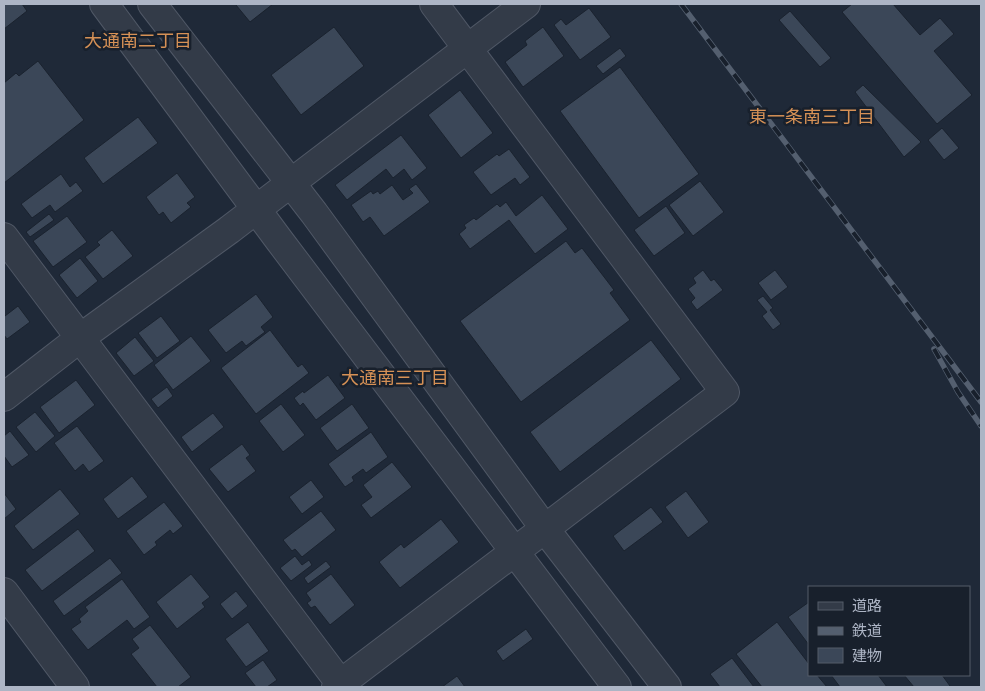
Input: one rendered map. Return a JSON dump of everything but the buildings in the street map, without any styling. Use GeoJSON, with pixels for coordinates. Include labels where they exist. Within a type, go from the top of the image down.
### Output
{"type":"FeatureCollection","features":[{"type":"Feature","properties":{"kind":"street"},"geometry":{"type":"LineString","coordinates":[[104,4],[617,687]]}},
{"type":"Feature","properties":{"kind":"street"},"geometry":{"type":"LineString","coordinates":[[152,4],[291,183],[545,529],[667,687]]}},
{"type":"Feature","properties":{"kind":"street"},"geometry":{"type":"LineString","coordinates":[[4,237],[340,686],[725,392],[434,4]]}},
{"type":"Feature","properties":{"kind":"street"},"geometry":{"type":"LineString","coordinates":[[4,397],[80,338],[257,209],[526,4]]}},
{"type":"Feature","properties":{"kind":"street"},"geometry":{"type":"LineString","coordinates":[[4,592],[75,687]]}},
{"type":"Feature","properties":{"kind":"railway"},"geometry":{"type":"LineString","coordinates":[[681,4],[981,402]]}},
{"type":"Feature","properties":{"kind":"railway"},"geometry":{"type":"LineString","coordinates":[[934,349],[958,392],[981,426]]}},
{"type":"Feature","properties":{"kind":"district","name":"大通南二丁目"},"geometry":{"type":"Point","coordinates":[138,41]}},
{"type":"Feature","properties":{"kind":"district","name":"東一条南三丁目"},"geometry":{"type":"Point","coordinates":[812,117]}},
{"type":"Feature","properties":{"kind":"district","name":"大通南三丁目"},"geometry":{"type":"Point","coordinates":[395,378]}}]}
